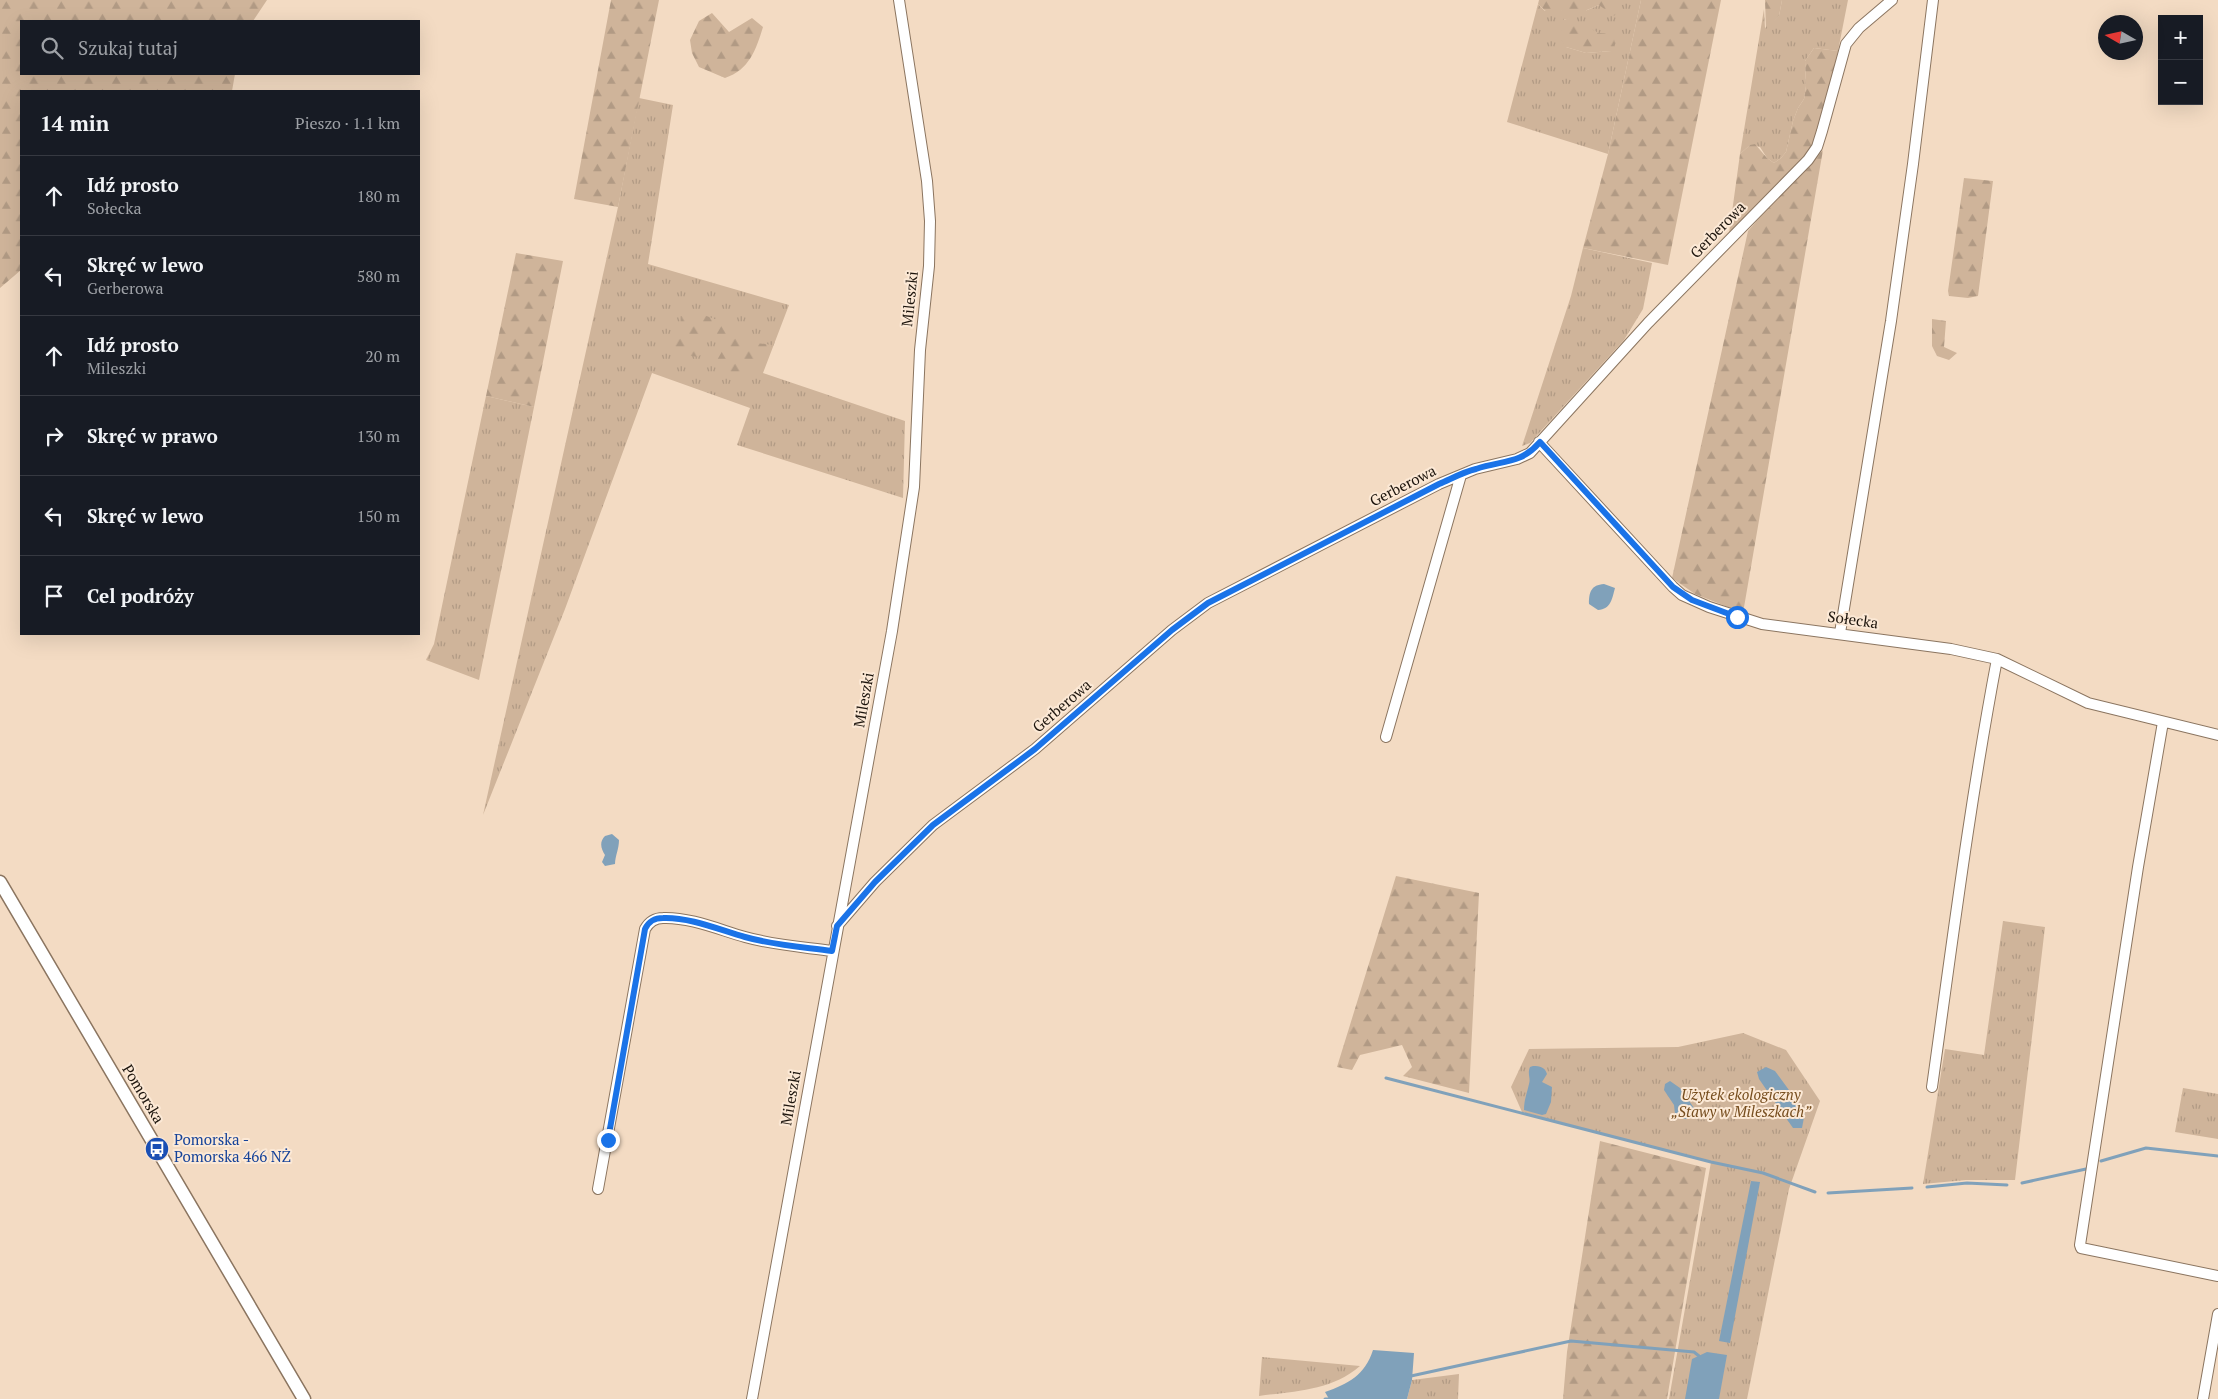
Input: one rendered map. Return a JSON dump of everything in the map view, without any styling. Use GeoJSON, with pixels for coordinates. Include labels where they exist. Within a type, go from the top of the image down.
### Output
{"type":"FeatureCollection","features":[{"type":"Feature","properties":{"kind":"street","name":"Mileszki"},"geometry":{"type":"LineString","coordinates":[[752,1399],[890,640],[913,496],[920,350],[929,266],[930,221],[927,181],[899,0]]}},
{"type":"Feature","properties":{"kind":"street","name":"Gerberowa"},"geometry":{"type":"LineString","coordinates":[[837,926],[875,882],[933,825],[1035,749],[1179,624],[1208,603],[1431,488],[1475,469],[1517,459],[1530,453],[1648,323],[1808,160],[1817,147],[1846,44],[1859,28],[1892,0]]}},
{"type":"Feature","properties":{"kind":"street"},"geometry":{"type":"LineString","coordinates":[[1840,633],[1890,321],[1913,164],[1933,0]]}},
{"type":"Feature","properties":{"kind":"street","name":"Sołecka"},"geometry":{"type":"LineString","coordinates":[[1540,442],[1682,595],[1709,607],[1762,624],[1951,649],[1996,659],[2088,703],[2218,735]]}},
{"type":"Feature","properties":{"kind":"street"},"geometry":{"type":"LineString","coordinates":[[1386,737],[1461,475]]}},
{"type":"Feature","properties":{"kind":"street"},"geometry":{"type":"LineString","coordinates":[[1932,1087],[1957,903],[1982,736],[1996,659]]}},
{"type":"Feature","properties":{"kind":"street"},"geometry":{"type":"LineString","coordinates":[[2163,722],[2138,867],[2080,1245],[2081,1248],[2218,1276]]}},
{"type":"Feature","properties":{"kind":"street","name":"Pomorska"},"geometry":{"type":"LineString","coordinates":[[0,882],[304,1399]]}},
{"type":"Feature","properties":{"kind":"street"},"geometry":{"type":"LineString","coordinates":[[598,1189],[645,929],[648,923],[653,920],[669,918],[723,928],[762,940],[832,951]]}},
{"type":"Feature","properties":{"kind":"street"},"geometry":{"type":"LineString","coordinates":[[2203,1399],[2218,1314]]}},
{"type":"Feature","properties":{"kind":"green space"},"geometry":{"type":"Polygon","coordinates":[[[0,0],[267,0],[254,20],[20,20],[20,75],[235,75],[232,90],[20,90],[20,271],[0,288],[0,0]]]}},
{"type":"Feature","properties":{"kind":"green space"},"geometry":{"type":"Polygon","coordinates":[[[611,0],[659,0],[618,207],[574,199],[611,0]]]}},
{"type":"Feature","properties":{"kind":"green space"},"geometry":{"type":"Polygon","coordinates":[[[1539,0],[1619,0],[1619,10],[1614,16],[1599,5],[1587,10],[1582,16],[1563,20],[1563,10],[1551,16],[1538,4],[1539,0]]]}},
{"type":"Feature","properties":{"kind":"green space"},"geometry":{"type":"Polygon","coordinates":[[[1619,0],[1641,0],[1608,154],[1507,122],[1538,4],[1545,11],[1563,10],[1564,20],[1599,5],[1619,10],[1619,0]],[[1590,30],[1566,47],[1586,53],[1611,51],[1599,33],[1590,30]]]}},
{"type":"Feature","properties":{"kind":"green space"},"geometry":{"type":"Polygon","coordinates":[[[1641,0],[1721,0],[1668,265],[1583,248],[1608,154],[1641,0]]]}},
{"type":"Feature","properties":{"kind":"green space"},"geometry":{"type":"Polygon","coordinates":[[[1765,0],[1782,0],[1779,16],[1766,29],[1765,0]]]}},
{"type":"Feature","properties":{"kind":"green space"},"geometry":{"type":"Polygon","coordinates":[[[1782,0],[1848,0],[1838,51],[1814,48],[1805,61],[1806,86],[1804,99],[1793,121],[1786,152],[1774,163],[1767,158],[1760,147],[1750,145],[1740,154],[1764,9],[1765,28],[1779,16],[1782,0]]]}},
{"type":"Feature","properties":{"kind":"green space"},"geometry":{"type":"Polygon","coordinates":[[[712,13],[729,32],[752,18],[763,27],[754,51],[746,64],[740,70],[725,78],[699,67],[692,53],[690,40],[699,21],[712,13]]]}},
{"type":"Feature","properties":{"kind":"green space"},"geometry":{"type":"Polygon","coordinates":[[[1576,22],[1599,33],[1613,34],[1615,44],[1611,51],[1586,53],[1566,47],[1559,36],[1564,25],[1576,22]]]}},
{"type":"Feature","properties":{"kind":"green space"},"geometry":{"type":"Polygon","coordinates":[[[1814,48],[1838,51],[1826,106],[1812,146],[1805,157],[1729,234],[1740,154],[1750,145],[1755,144],[1774,163],[1786,152],[1793,121],[1804,99],[1806,86],[1805,61],[1814,48]]]}},
{"type":"Feature","properties":{"kind":"green space"},"geometry":{"type":"Polygon","coordinates":[[[639,98],[673,105],[648,264],[789,305],[763,373],[905,421],[903,498],[737,445],[750,408],[652,373],[565,609],[483,815],[618,207],[639,98]]]}},
{"type":"Feature","properties":{"kind":"green space"},"geometry":{"type":"Polygon","coordinates":[[[1823,150],[1743,613],[1695,594],[1672,578],[1748,231],[1823,150]]]}},
{"type":"Feature","properties":{"kind":"green space"},"geometry":{"type":"Polygon","coordinates":[[[1964,178],[1993,181],[1978,296],[1968,298],[1949,296],[1948,291],[1964,178]]]}},
{"type":"Feature","properties":{"kind":"green space"},"geometry":{"type":"Polygon","coordinates":[[[1583,248],[1652,263],[1643,309],[1624,340],[1530,443],[1522,446],[1571,296],[1583,248]]]}},
{"type":"Feature","properties":{"kind":"green space"},"geometry":{"type":"Polygon","coordinates":[[[516,253],[563,261],[534,407],[486,396],[516,253]]]}},
{"type":"Feature","properties":{"kind":"green space"},"geometry":{"type":"Polygon","coordinates":[[[683,309],[688,309],[725,323],[743,341],[772,345],[762,364],[756,370],[742,376],[725,370],[716,362],[725,346],[704,336],[701,344],[702,353],[698,357],[678,354],[671,346],[680,328],[683,309]]]}},
{"type":"Feature","properties":{"kind":"green space"},"geometry":{"type":"Polygon","coordinates":[[[1932,319],[1946,321],[1944,347],[1957,353],[1949,360],[1937,356],[1932,346],[1932,319]]]}},
{"type":"Feature","properties":{"kind":"green space"},"geometry":{"type":"Polygon","coordinates":[[[486,396],[534,407],[479,680],[426,660],[434,644],[486,396]]]}},
{"type":"Feature","properties":{"kind":"green space"},"geometry":{"type":"Polygon","coordinates":[[[1396,876],[1479,893],[1469,1093],[1403,1076],[1412,1067],[1402,1045],[1360,1055],[1352,1070],[1337,1067],[1396,876]]]}},
{"type":"Feature","properties":{"kind":"green space"},"geometry":{"type":"Polygon","coordinates":[[[2003,921],[2045,927],[2015,1180],[1966,1180],[1923,1184],[1945,1049],[1984,1055],[2003,921]]]}},
{"type":"Feature","properties":{"kind":"green space","name":"Użytek ekologiczny „Stawy w Mileszkach”"},"geometry":{"type":"Polygon","coordinates":[[[1743,1033],[1786,1050],[1820,1101],[1789,1189],[1747,1399],[1669,1399],[1711,1162],[1522,1112],[1511,1087],[1529,1049],[1678,1047],[1743,1033]]]}},
{"type":"Feature","properties":{"kind":"green space"},"geometry":{"type":"Polygon","coordinates":[[[2183,1088],[2218,1094],[2218,1139],[2175,1132],[2183,1088]]]}},
{"type":"Feature","properties":{"kind":"green space"},"geometry":{"type":"Polygon","coordinates":[[[1600,1141],[1706,1168],[1667,1399],[1563,1399],[1567,1352],[1600,1141]]]}},
{"type":"Feature","properties":{"kind":"green space"},"geometry":{"type":"Polygon","coordinates":[[[1262,1357],[1360,1366],[1337,1381],[1325,1385],[1299,1391],[1259,1396],[1262,1357]]]}},
{"type":"Feature","properties":{"kind":"green space"},"geometry":{"type":"Polygon","coordinates":[[[1459,1374],[1458,1399],[1407,1399],[1412,1380],[1459,1374]]]}},
{"type":"Feature","properties":{"kind":"water"},"geometry":{"type":"Polygon","coordinates":[[[1604,584],[1615,588],[1612,600],[1608,606],[1598,610],[1589,604],[1590,596],[1596,586],[1604,584]]]}},
{"type":"Feature","properties":{"kind":"water"},"geometry":{"type":"Polygon","coordinates":[[[612,834],[619,840],[615,864],[605,866],[602,862],[605,855],[601,843],[605,836],[612,834]]]}},
{"type":"Feature","properties":{"kind":"water"},"geometry":{"type":"Polygon","coordinates":[[[1533,1066],[1544,1068],[1547,1074],[1542,1082],[1552,1087],[1551,1102],[1546,1114],[1542,1115],[1524,1110],[1529,1082],[1529,1069],[1533,1066]]]}},
{"type":"Feature","properties":{"kind":"water"},"geometry":{"type":"Polygon","coordinates":[[[1766,1067],[1775,1071],[1805,1112],[1802,1128],[1793,1128],[1759,1079],[1757,1072],[1766,1067]]]}},
{"type":"Feature","properties":{"kind":"water"},"geometry":{"type":"Polygon","coordinates":[[[1670,1081],[1680,1088],[1694,1108],[1693,1115],[1687,1119],[1681,1119],[1675,1114],[1674,1105],[1664,1090],[1665,1084],[1670,1081]]]}},
{"type":"Feature","properties":{"kind":"water"},"geometry":{"type":"Polygon","coordinates":[[[1751,1181],[1760,1182],[1730,1343],[1719,1341],[1751,1181]]]}},
{"type":"Feature","properties":{"kind":"water"},"geometry":{"type":"Polygon","coordinates":[[[1373,1350],[1414,1353],[1412,1380],[1407,1399],[1329,1399],[1325,1392],[1341,1386],[1355,1377],[1370,1359],[1373,1350]]]}},
{"type":"Feature","properties":{"kind":"water"},"geometry":{"type":"Polygon","coordinates":[[[1707,1352],[1727,1355],[1719,1399],[1685,1399],[1692,1359],[1707,1352]]]}},
{"type":"Feature","properties":{"kind":"waterway"},"geometry":{"type":"LineString","coordinates":[[1386,1078],[1711,1162],[1763,1173],[1815,1192]]}},
{"type":"Feature","properties":{"kind":"waterway"},"geometry":{"type":"LineString","coordinates":[[2101,1161],[2146,1148],[2218,1156]]}},
{"type":"Feature","properties":{"kind":"waterway"},"geometry":{"type":"LineString","coordinates":[[2022,1183],[2086,1169]]}},
{"type":"Feature","properties":{"kind":"waterway"},"geometry":{"type":"LineString","coordinates":[[1927,1187],[1967,1183],[2007,1185]]}},
{"type":"Feature","properties":{"kind":"waterway"},"geometry":{"type":"LineString","coordinates":[[1828,1193],[1912,1188]]}},
{"type":"Feature","properties":{"kind":"waterway"},"geometry":{"type":"LineString","coordinates":[[1411,1376],[1571,1341],[1694,1352],[1699,1356]]}},
{"type":"Feature","properties":{"kind":"place","name":"Pomorska - Pomorska 466 NŻ"},"geometry":{"type":"Point","coordinates":[157,1149]}},
{"type":"Feature","properties":{"kind":"route"},"geometry":{"type":"LineString","coordinates":[[608,1140],[645,929],[648,923],[661,918],[669,918],[723,928],[762,940],[832,951],[837,926],[875,882],[933,825],[1035,749],[1172,630],[1208,603],[1439,484],[1475,469],[1517,459],[1530,453],[1540,442],[1682,595],[1737,617]]}}]}
